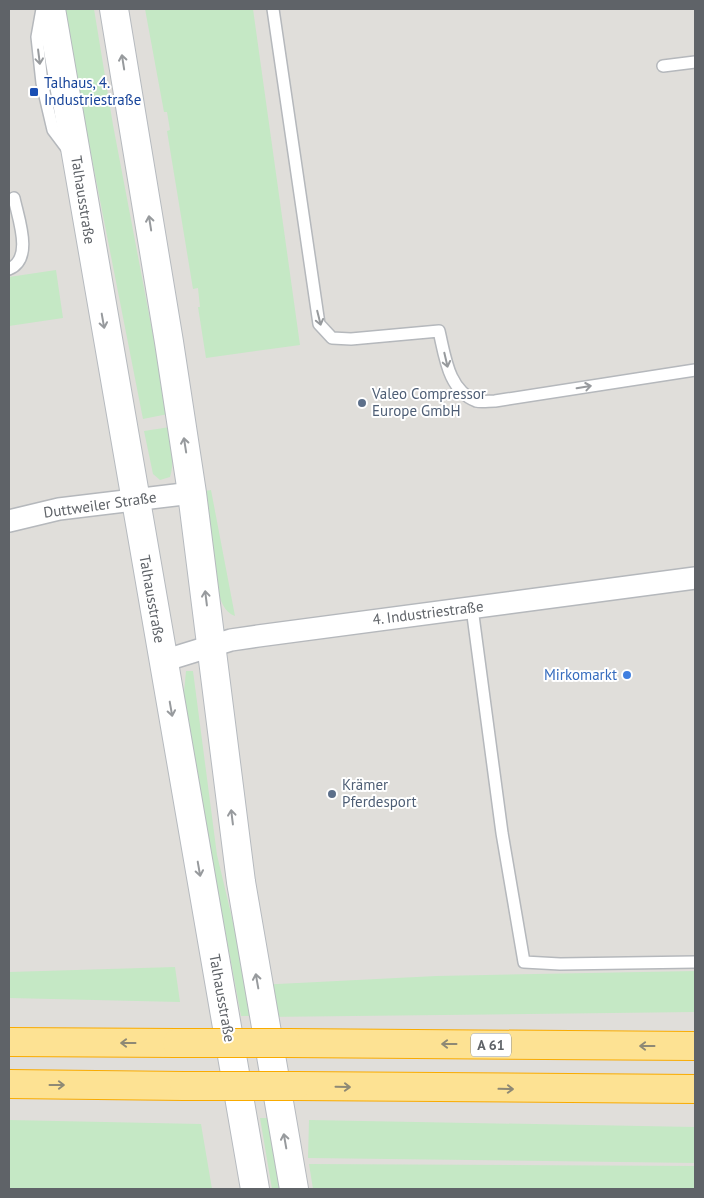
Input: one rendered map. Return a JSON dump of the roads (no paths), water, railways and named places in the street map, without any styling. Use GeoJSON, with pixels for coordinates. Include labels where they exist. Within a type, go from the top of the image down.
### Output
{"type":"FeatureCollection","features":[{"type":"Feature","properties":{"kind":"highway","name":"A 61"},"geometry":{"type":"LineString","coordinates":[[9,1042],[695,1046]]}},
{"type":"Feature","properties":{"kind":"highway"},"geometry":{"type":"LineString","coordinates":[[9,1084],[695,1089]]}},
{"type":"Feature","properties":{"kind":"main road","name":"Talhausstraße"},"geometry":{"type":"LineString","coordinates":[[51,9],[134,500],[255,1189]]}},
{"type":"Feature","properties":{"kind":"main road"},"geometry":{"type":"LineString","coordinates":[[114,9],[170,342],[212,646],[241,882],[294,1189]]}},
{"type":"Feature","properties":{"kind":"street","name":"Duttweiler Straße"},"geometry":{"type":"LineString","coordinates":[[9,521],[59,509],[192,494]]}},
{"type":"Feature","properties":{"kind":"street","name":"4. Industriestraße"},"geometry":{"type":"LineString","coordinates":[[162,661],[212,646],[258,636],[695,578]]}},
{"type":"Feature","properties":{"kind":"lane"},"geometry":{"type":"LineString","coordinates":[[42,9],[36,38],[42,83],[53,130],[76,160]]}},
{"type":"Feature","properties":{"kind":"lane"},"geometry":{"type":"LineString","coordinates":[[273,9],[319,324],[332,338],[351,339],[439,331],[450,376],[459,389],[476,401],[495,401],[695,370]]}},
{"type":"Feature","properties":{"kind":"lane"},"geometry":{"type":"LineString","coordinates":[[663,66],[695,62]]}},
{"type":"Feature","properties":{"kind":"lane"},"geometry":{"type":"LineString","coordinates":[[9,269],[14,267],[20,259],[23,248],[14,198]]}},
{"type":"Feature","properties":{"kind":"lane"},"geometry":{"type":"LineString","coordinates":[[472,608],[502,833],[524,962],[560,964],[695,962]]}},
{"type":"Feature","properties":{"kind":"place","name":"Talhaus, 4. Industriestraße"},"geometry":{"type":"Point","coordinates":[34,92]}},
{"type":"Feature","properties":{"kind":"place","name":"Valeo Compressor Europe GmbH"},"geometry":{"type":"Point","coordinates":[362,403]}},
{"type":"Feature","properties":{"kind":"place","name":"Mirkomarkt"},"geometry":{"type":"Point","coordinates":[627,675]}},
{"type":"Feature","properties":{"kind":"place","name":"Krämer Pferdesport"},"geometry":{"type":"Point","coordinates":[332,794]}}]}
